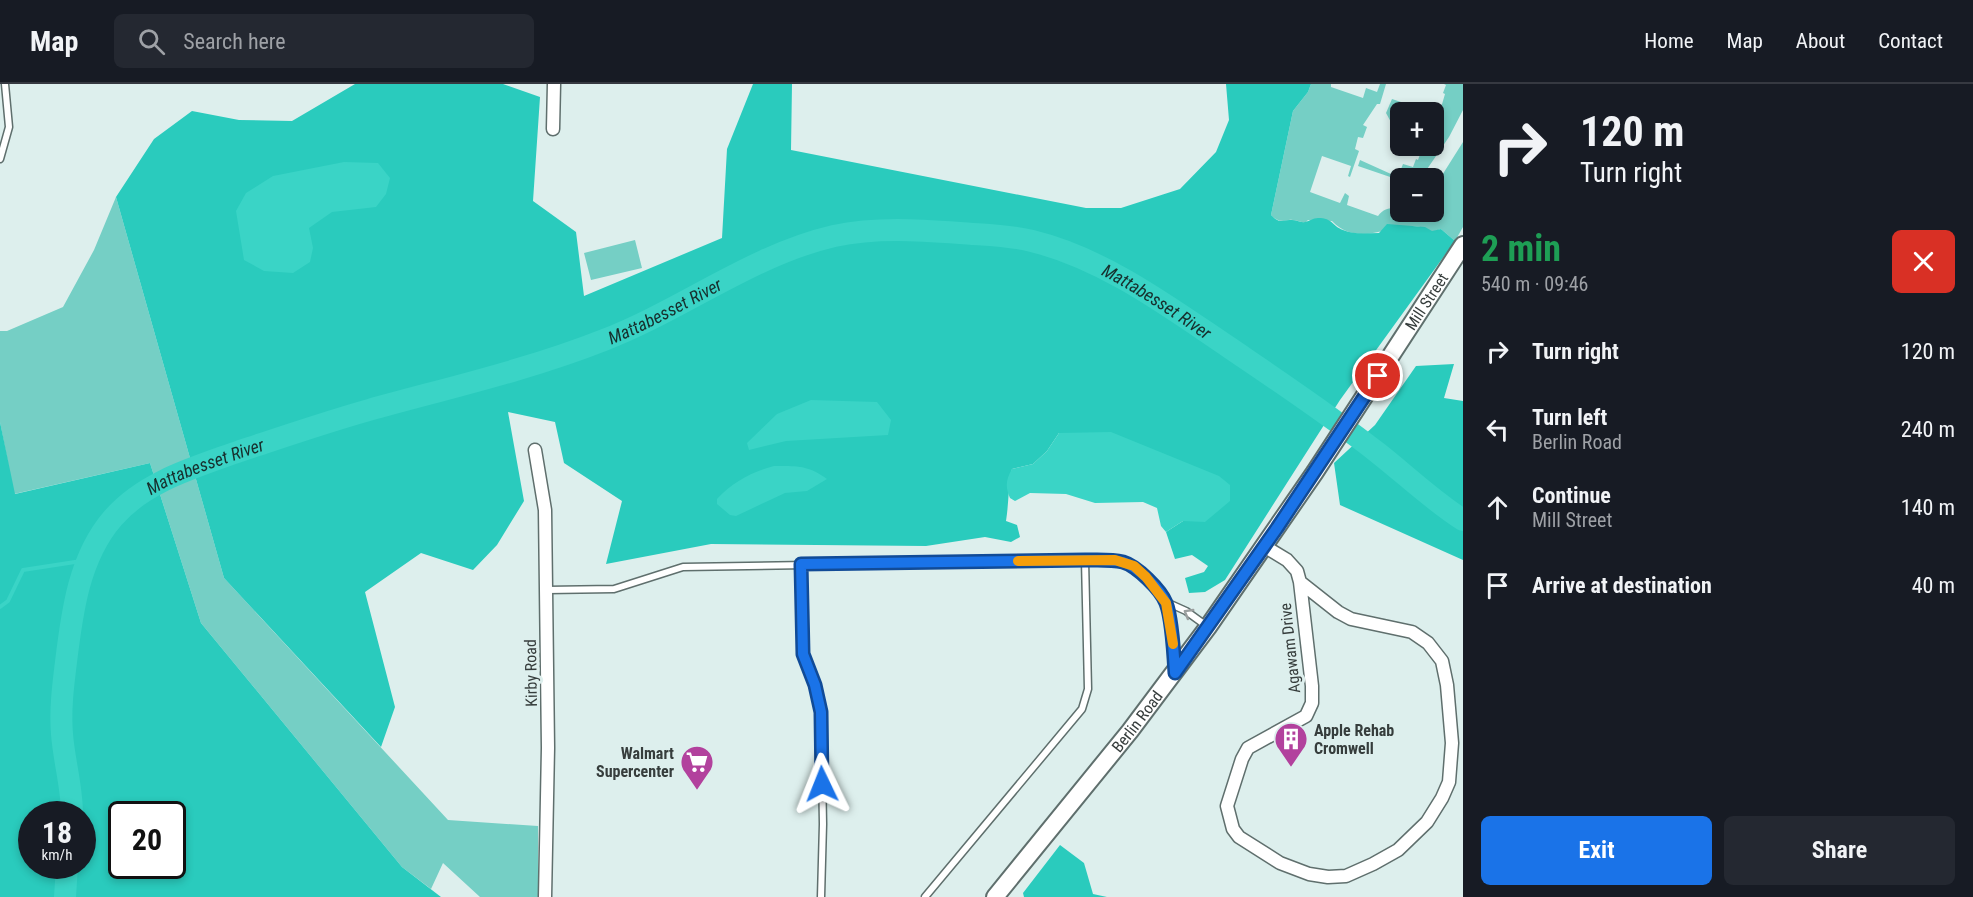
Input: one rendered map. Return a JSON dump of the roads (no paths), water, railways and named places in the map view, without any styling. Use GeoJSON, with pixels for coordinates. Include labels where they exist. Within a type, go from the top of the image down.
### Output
{"type":"FeatureCollection","features":[{"type":"Feature","properties":{"kind":"main road","name":"Mill Street"},"geometry":{"type":"LineString","coordinates":[[1331,447],[1463,245]]}},
{"type":"Feature","properties":{"kind":"main road","name":"Berlin Road"},"geometry":{"type":"LineString","coordinates":[[995,897],[1175,673],[1331,447]]}},
{"type":"Feature","properties":{"kind":"street"},"geometry":{"type":"LineString","coordinates":[[554,84],[554,129]]}},
{"type":"Feature","properties":{"kind":"street","name":"Kirby Road"},"geometry":{"type":"LineString","coordinates":[[535,450],[545,510],[548,748],[545,897]]}},
{"type":"Feature","properties":{"kind":"street","name":"Agawam Drive"},"geometry":{"type":"LineString","coordinates":[[1264,546],[1287,560],[1297,571],[1312,686],[1312,703],[1306,716],[1248,748],[1242,759],[1227,806],[1233,829],[1239,837],[1280,863],[1309,874],[1328,877],[1346,876],[1398,850],[1427,822],[1442,798],[1449,782],[1452,763],[1447,685],[1442,661],[1419,636],[1391,626],[1352,619],[1338,612],[1300,582]]}},
{"type":"Feature","properties":{"kind":"lane"},"geometry":{"type":"LineString","coordinates":[[0,159],[9,127],[5,84]]}},
{"type":"Feature","properties":{"kind":"lane"},"geometry":{"type":"LineString","coordinates":[[925,897],[1082,709],[1088,689],[1085,560]]}},
{"type":"Feature","properties":{"kind":"lane"},"geometry":{"type":"LineString","coordinates":[[546,590],[614,589],[682,567],[1115,560],[1134,566],[1146,577],[1166,603],[1173,641],[1175,673]]}},
{"type":"Feature","properties":{"kind":"lane"},"geometry":{"type":"LineString","coordinates":[[801,564],[803,654],[815,685],[821,712],[823,825],[821,897]]}},
{"type":"Feature","properties":{"kind":"lane"},"geometry":{"type":"LineString","coordinates":[[1166,603],[1186,611],[1208,627]]}},
{"type":"Feature","properties":{"kind":"waterway","name":"Mattabesset River"},"geometry":{"type":"LineString","coordinates":[[71,801],[61,716],[71,624],[79,586],[101,533],[113,518],[140,494],[189,469],[288,435],[369,410],[517,370],[575,351],[633,328],[774,256],[834,236],[866,231],[897,230],[996,235],[1032,241],[1085,260],[1111,272],[1160,301],[1324,412],[1463,520]]}},
{"type":"Feature","properties":{"kind":"waterway"},"geometry":{"type":"LineString","coordinates":[[0,607],[8,601],[23,570],[88,560]]}},
{"type":"Feature","properties":{"kind":"waterway","name":"Mattabesset River"},"geometry":{"type":"LineString","coordinates":[[65,897],[66,879]]}},
{"type":"Feature","properties":{"kind":"place","name":"Apple Rehab Cromwell"},"geometry":{"type":"Point","coordinates":[1291,768]}},
{"type":"Feature","properties":{"kind":"place","name":"Walmart Supercenter"},"geometry":{"type":"Point","coordinates":[697,791]}}]}
